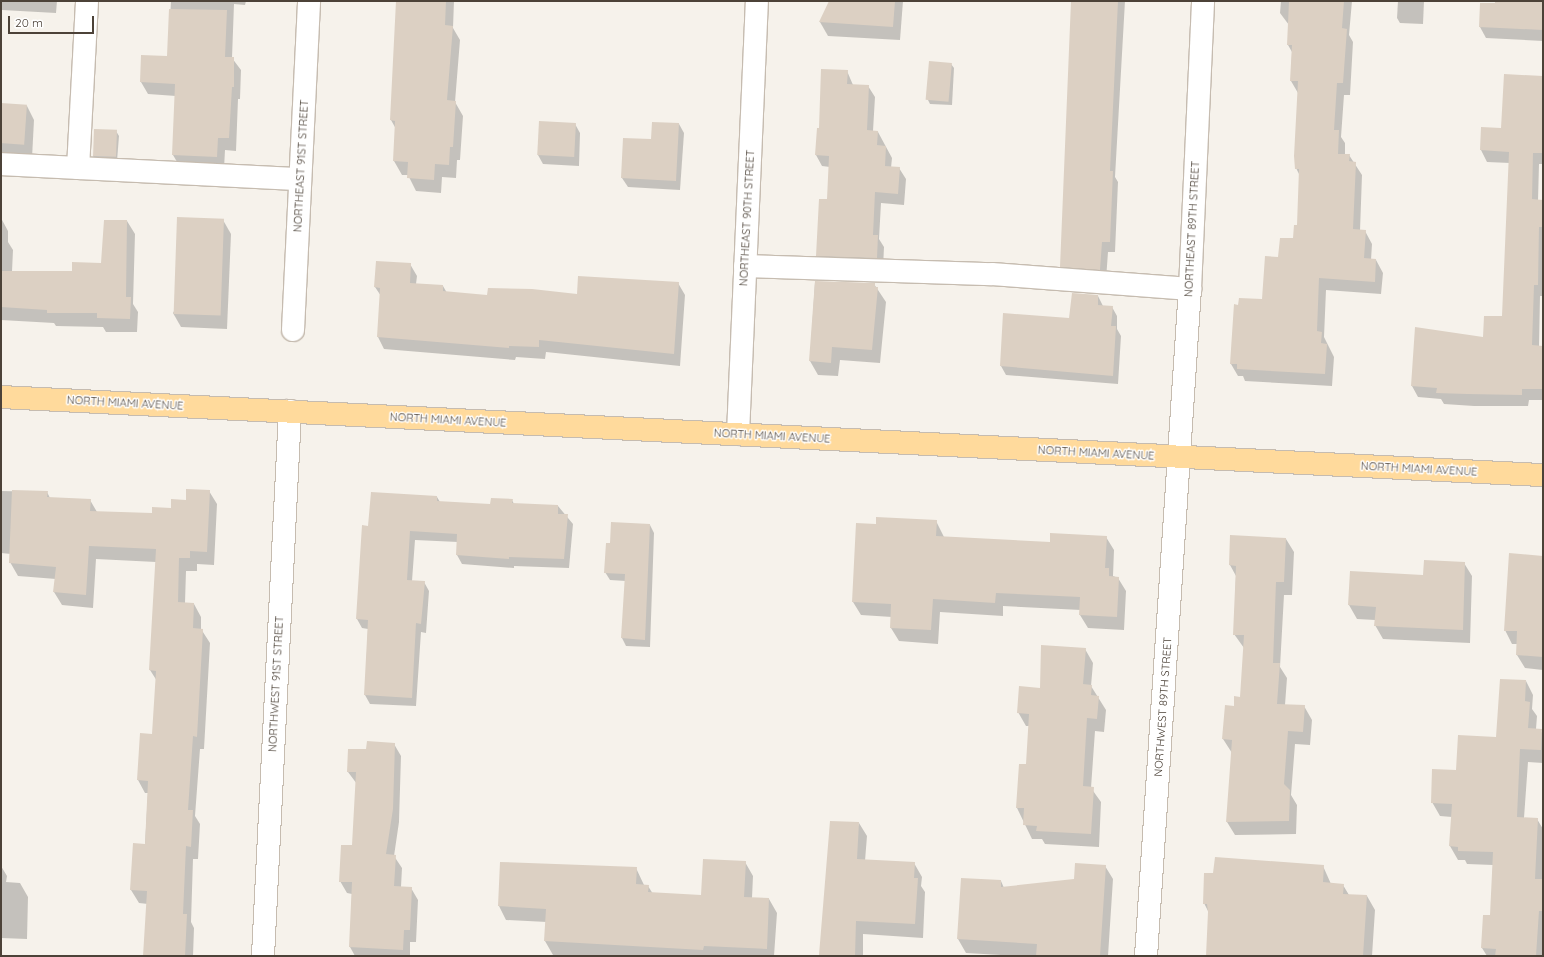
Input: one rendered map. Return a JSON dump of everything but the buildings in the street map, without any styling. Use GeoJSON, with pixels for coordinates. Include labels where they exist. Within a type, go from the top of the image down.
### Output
{"type":"FeatureCollection","features":[{"type":"Feature","properties":{"kind":"main road","name":"NORTH MIAMI AVENUE"},"geometry":{"type":"LineString","coordinates":[[1,397],[1543,475]]}},
{"type":"Feature","properties":{"kind":"street"},"geometry":{"type":"LineString","coordinates":[[78,168],[87,1]]}},
{"type":"Feature","properties":{"kind":"street","name":"NORTHEAST 91ST STREET"},"geometry":{"type":"LineString","coordinates":[[293,330],[309,1]]}},
{"type":"Feature","properties":{"kind":"street","name":"NORTHEAST 90TH STREET"},"geometry":{"type":"LineString","coordinates":[[738,434],[757,1]]}},
{"type":"Feature","properties":{"kind":"street","name":"NORTHEAST 89TH STREET"},"geometry":{"type":"LineString","coordinates":[[1179,457],[1190,289],[1203,1]]}},
{"type":"Feature","properties":{"kind":"street"},"geometry":{"type":"LineString","coordinates":[[1,164],[300,179]]}},
{"type":"Feature","properties":{"kind":"street"},"geometry":{"type":"LineString","coordinates":[[745,266],[992,274],[1190,289]]}},
{"type":"Feature","properties":{"kind":"street","name":"NORTHWEST 91ST STREET"},"geometry":{"type":"LineString","coordinates":[[263,956],[290,411]]}},
{"type":"Feature","properties":{"kind":"street","name":"NORTHWEST 89TH STREET"},"geometry":{"type":"LineString","coordinates":[[1146,956],[1179,457]]}}]}
